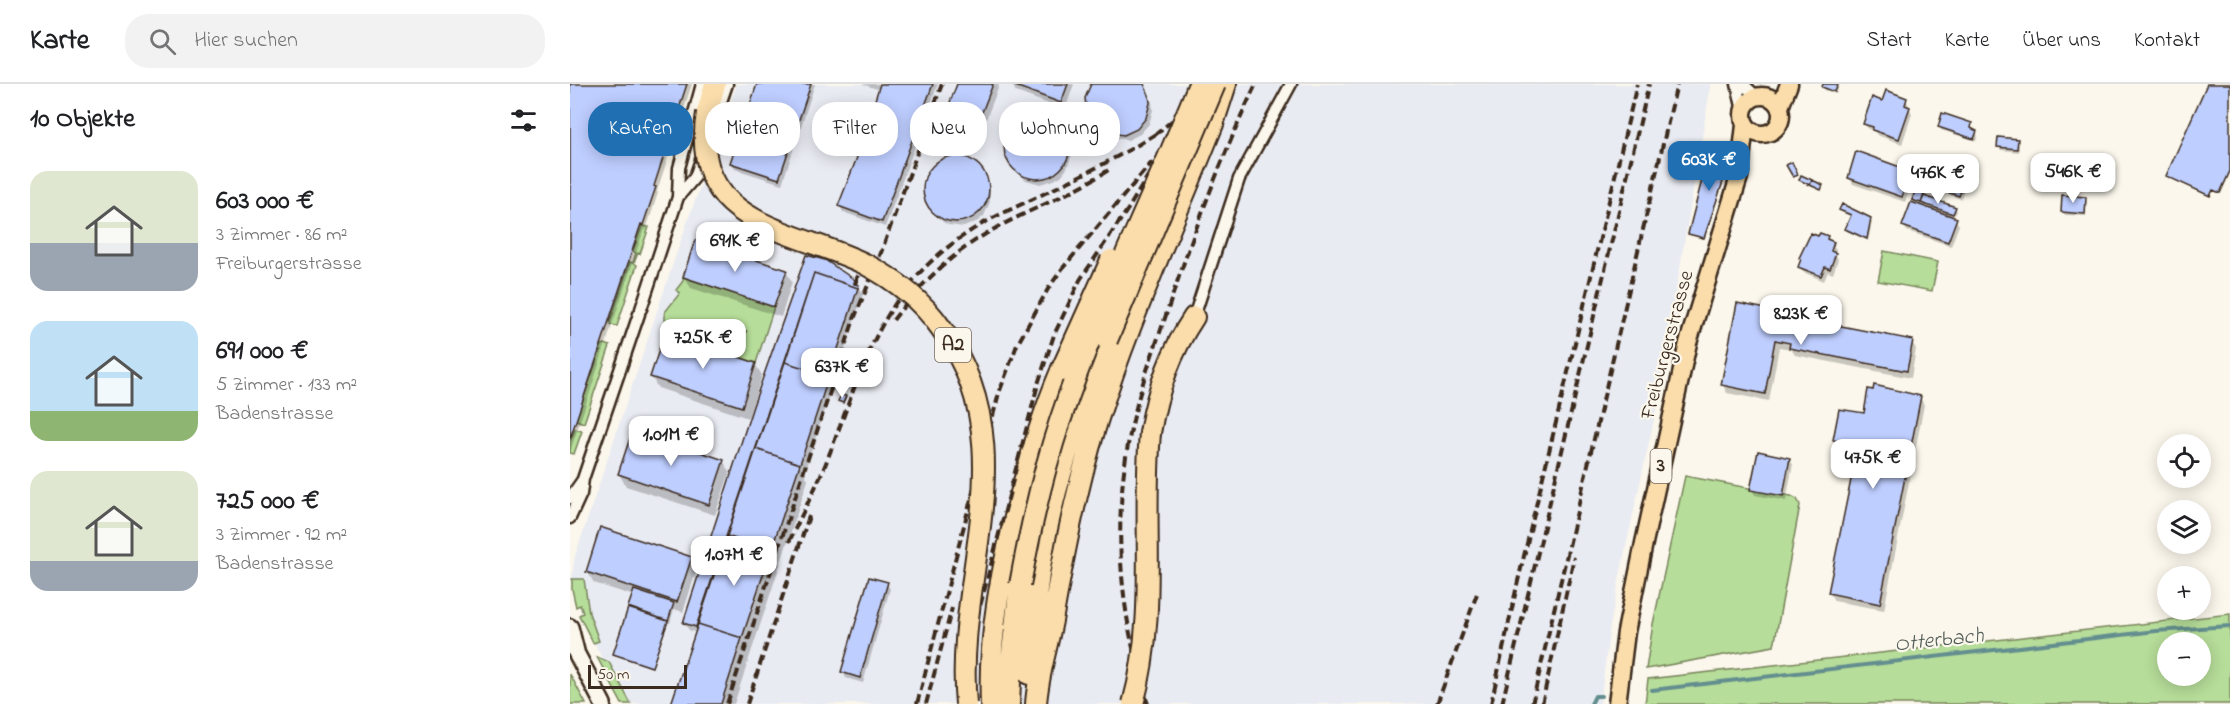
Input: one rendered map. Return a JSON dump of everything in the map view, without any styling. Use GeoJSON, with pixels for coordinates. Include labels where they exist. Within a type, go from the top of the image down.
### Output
{"type":"FeatureCollection","features":[{"type":"Feature","properties":{"kind":"highway","name":"A2"},"geometry":{"type":"LineString","coordinates":[[715,84],[707,113],[704,145],[711,172],[727,199],[760,224],[854,259],[873,268],[898,285],[925,309],[940,327],[969,376],[981,420],[985,470],[966,641],[966,704]]}},
{"type":"Feature","properties":{"kind":"highway"},"geometry":{"type":"LineString","coordinates":[[991,704],[991,656],[998,594],[1014,518],[1043,415],[1186,93],[1193,84]]}},
{"type":"Feature","properties":{"kind":"highway"},"geometry":{"type":"LineString","coordinates":[[1009,704],[1011,661],[1020,585],[1041,485],[1060,422],[1079,368],[1199,84]]}},
{"type":"Feature","properties":{"kind":"highway"},"geometry":{"type":"LineString","coordinates":[[1028,704],[1034,618],[1043,547],[1075,429],[1107,340],[1215,84]]}},
{"type":"Feature","properties":{"kind":"highway"},"geometry":{"type":"LineString","coordinates":[[1036,704],[1039,678],[1052,623],[1072,515],[1106,394],[1213,124],[1226,84]]}},
{"type":"Feature","properties":{"kind":"highway"},"geometry":{"type":"LineString","coordinates":[[1133,704],[1142,671],[1146,637],[1148,589],[1146,474],[1150,433],[1169,361],[1194,317]]}},
{"type":"Feature","properties":{"kind":"main road"},"geometry":{"type":"LineString","coordinates":[[1764,134],[1751,131],[1744,118],[1748,102],[1778,84]]}},
{"type":"Feature","properties":{"kind":"main road","name":"3"},"geometry":{"type":"LineString","coordinates":[[1764,134],[1774,130],[1779,124],[1781,116],[1779,107],[1789,84]]}},
{"type":"Feature","properties":{"kind":"main road"},"geometry":{"type":"LineString","coordinates":[[1761,96],[1773,99],[1779,107]]}},
{"type":"Feature","properties":{"kind":"main road","name":"Freiburgerstrasse"},"geometry":{"type":"LineString","coordinates":[[1739,177],[1744,118]]}},
{"type":"Feature","properties":{"kind":"main road","name":"Freiburgerstrasse"},"geometry":{"type":"LineString","coordinates":[[1617,704],[1623,650],[1635,582],[1688,343],[1739,177],[1764,134]]}},
{"type":"Feature","properties":{"kind":"main road"},"geometry":{"type":"LineString","coordinates":[[570,627],[573,646],[603,704]]}},
{"type":"Feature","properties":{"kind":"street"},"geometry":{"type":"LineString","coordinates":[[570,518],[581,494],[678,196],[679,168],[702,84]]}},
{"type":"Feature","properties":{"kind":"street"},"geometry":{"type":"LineString","coordinates":[[678,196],[695,177],[727,84]]}},
{"type":"Feature","properties":{"kind":"street"},"geometry":{"type":"LineString","coordinates":[[1194,317],[1239,179],[1291,84]]}},
{"type":"Feature","properties":{"kind":"street"},"geometry":{"type":"LineString","coordinates":[[1737,84],[1744,118]]}},
{"type":"Feature","properties":{"kind":"street"},"geometry":{"type":"LineString","coordinates":[[1743,84],[1761,96]]}},
{"type":"Feature","properties":{"kind":"street"},"geometry":{"type":"LineString","coordinates":[[570,498],[584,479]]}},
{"type":"Feature","properties":{"kind":"shaded area"},"geometry":{"type":"Polygon","coordinates":[[[737,84],[1711,84],[1676,291],[1685,294],[1672,339],[1625,551],[1610,626],[1600,704],[624,704],[589,632],[571,583],[575,556],[711,156],[800,156],[800,102],[731,102],[737,84]]]}},
{"type":"Feature","properties":{"kind":"green space"},"geometry":{"type":"Polygon","coordinates":[[[642,226],[649,227],[640,254],[638,253],[634,263],[637,265],[617,326],[611,325],[610,322],[630,262],[633,263],[636,253],[633,251],[642,226]]]}},
{"type":"Feature","properties":{"kind":"green space"},"geometry":{"type":"Polygon","coordinates":[[[1884,251],[1938,262],[1932,291],[1878,281],[1884,251]]]}},
{"type":"Feature","properties":{"kind":"green space"},"geometry":{"type":"Polygon","coordinates":[[[683,277],[774,307],[756,363],[665,332],[665,312],[680,293],[676,290],[683,281],[683,277]]]}},
{"type":"Feature","properties":{"kind":"green space"},"geometry":{"type":"Polygon","coordinates":[[[602,345],[610,346],[584,423],[576,420],[602,345]]]}},
{"type":"Feature","properties":{"kind":"green space"},"geometry":{"type":"Polygon","coordinates":[[[575,429],[582,431],[574,454],[570,453],[570,442],[575,429]]]}},
{"type":"Feature","properties":{"kind":"green space"},"geometry":{"type":"Polygon","coordinates":[[[1685,476],[1797,499],[1800,505],[1774,646],[1646,669],[1653,624],[1685,476]]]}},
{"type":"Feature","properties":{"kind":"green space"},"geometry":{"type":"Polygon","coordinates":[[[572,579],[584,579],[589,613],[599,641],[593,643],[579,615],[583,613],[580,605],[576,607],[572,579]]]}},
{"type":"Feature","properties":{"kind":"green space"},"geometry":{"type":"Polygon","coordinates":[[[2230,614],[2230,704],[1645,704],[1648,679],[2176,620],[2211,620],[2211,616],[2230,614]]]}},
{"type":"Feature","properties":{"kind":"green space"},"geometry":{"type":"Polygon","coordinates":[[[597,657],[609,662],[631,704],[622,704],[597,657]]]}},
{"type":"Feature","properties":{"kind":"green space"},"geometry":{"type":"Polygon","coordinates":[[[570,674],[586,704],[570,704],[570,674]]]}},
{"type":"Feature","properties":{"kind":"building"},"geometry":{"type":"Polygon","coordinates":[[[570,84],[687,84],[681,102],[588,102],[588,156],[664,156],[654,186],[656,187],[643,225],[641,224],[570,439],[570,84]]]}},
{"type":"Feature","properties":{"kind":"building"},"geometry":{"type":"Polygon","coordinates":[[[757,84],[811,84],[800,117],[800,102],[751,102],[757,84]]]}},
{"type":"Feature","properties":{"kind":"building"},"geometry":{"type":"Polygon","coordinates":[[[880,84],[933,84],[926,102],[910,102],[910,146],[882,222],[838,206],[857,156],[898,156],[898,102],[874,102],[880,84]]]}},
{"type":"Feature","properties":{"kind":"building"},"geometry":{"type":"Polygon","coordinates":[[[957,84],[993,84],[986,102],[950,102],[957,84]]]}},
{"type":"Feature","properties":{"kind":"building"},"geometry":{"type":"Polygon","coordinates":[[[1010,84],[1068,84],[1061,102],[1010,84]]]}},
{"type":"Feature","properties":{"kind":"building"},"geometry":{"type":"Polygon","coordinates":[[[1091,84],[1144,84],[1150,103],[1146,118],[1137,129],[1124,135],[1120,134],[1120,102],[1086,102],[1091,84]]]}},
{"type":"Feature","properties":{"kind":"building"},"geometry":{"type":"Polygon","coordinates":[[[1823,84],[1838,84],[1835,92],[1822,87],[1823,84]]]}},
{"type":"Feature","properties":{"kind":"building"},"geometry":{"type":"Polygon","coordinates":[[[2207,84],[2230,84],[2230,171],[2220,193],[2213,190],[2210,196],[2166,176],[2207,84]]]}},
{"type":"Feature","properties":{"kind":"building"},"geometry":{"type":"Polygon","coordinates":[[[1886,90],[1907,98],[1905,105],[1910,107],[1899,139],[1872,130],[1873,127],[1863,124],[1872,97],[1882,101],[1886,90]]]}},
{"type":"Feature","properties":{"kind":"building"},"geometry":{"type":"Polygon","coordinates":[[[1942,113],[1972,123],[1971,128],[1977,131],[1974,139],[1938,127],[1942,113]]]}},
{"type":"Feature","properties":{"kind":"building"},"geometry":{"type":"Polygon","coordinates":[[[1998,137],[2018,139],[2017,149],[1997,147],[1998,137]]]}},
{"type":"Feature","properties":{"kind":"building"},"geometry":{"type":"Polygon","coordinates":[[[1710,149],[1732,155],[1704,238],[1688,234],[1710,149]]]}},
{"type":"Feature","properties":{"kind":"building"},"geometry":{"type":"Polygon","coordinates":[[[1856,151],[1911,171],[1902,197],[1848,178],[1856,151]]]}},
{"type":"Feature","properties":{"kind":"building"},"geometry":{"type":"Polygon","coordinates":[[[732,156],[787,156],[779,179],[730,163],[732,156]]]}},
{"type":"Feature","properties":{"kind":"building"},"geometry":{"type":"Polygon","coordinates":[[[956,156],[968,159],[979,166],[988,183],[988,195],[979,212],[968,219],[956,222],[944,219],[933,212],[926,201],[923,189],[926,177],[933,166],[944,159],[956,156]]]}},
{"type":"Feature","properties":{"kind":"building"},"geometry":{"type":"Polygon","coordinates":[[[1006,156],[1068,156],[1064,164],[1055,173],[1037,179],[1019,173],[1006,156]]]}},
{"type":"Feature","properties":{"kind":"building"},"geometry":{"type":"Polygon","coordinates":[[[1792,162],[1798,175],[1793,177],[1786,165],[1792,162]]]}},
{"type":"Feature","properties":{"kind":"building"},"geometry":{"type":"Polygon","coordinates":[[[1925,162],[1934,166],[1921,203],[1912,200],[1925,162]]]}},
{"type":"Feature","properties":{"kind":"building"},"geometry":{"type":"Polygon","coordinates":[[[1801,175],[1812,180],[1810,185],[1799,180],[1801,175]]]}},
{"type":"Feature","properties":{"kind":"building"},"geometry":{"type":"Polygon","coordinates":[[[1933,177],[1962,188],[1959,196],[1930,186],[1933,177]]]}},
{"type":"Feature","properties":{"kind":"building"},"geometry":{"type":"Polygon","coordinates":[[[1812,180],[1823,185],[1821,190],[1810,185],[1812,180]]]}},
{"type":"Feature","properties":{"kind":"building"},"geometry":{"type":"Polygon","coordinates":[[[2062,195],[2086,197],[2085,214],[2061,212],[2062,195]]]}},
{"type":"Feature","properties":{"kind":"building"},"geometry":{"type":"Polygon","coordinates":[[[1924,196],[1956,207],[1953,214],[1921,203],[1924,196]]]}},
{"type":"Feature","properties":{"kind":"building"},"geometry":{"type":"Polygon","coordinates":[[[1911,202],[1957,218],[1948,242],[1902,226],[1911,202]]]}},
{"type":"Feature","properties":{"kind":"building"},"geometry":{"type":"Polygon","coordinates":[[[1842,204],[1871,218],[1867,239],[1845,229],[1851,215],[1839,210],[1842,204]]]}},
{"type":"Feature","properties":{"kind":"building"},"geometry":{"type":"Polygon","coordinates":[[[1811,233],[1828,236],[1827,239],[1834,242],[1831,251],[1836,253],[1830,269],[1825,267],[1821,276],[1798,267],[1801,259],[1799,258],[1811,233]]]}},
{"type":"Feature","properties":{"kind":"building"},"geometry":{"type":"Polygon","coordinates":[[[695,240],[787,270],[774,307],[683,277],[695,240]]]}},
{"type":"Feature","properties":{"kind":"building"},"geometry":{"type":"Polygon","coordinates":[[[806,255],[825,260],[855,280],[854,284],[859,285],[858,288],[814,273],[696,627],[683,623],[753,406],[806,255]]]}},
{"type":"Feature","properties":{"kind":"building"},"geometry":{"type":"Polygon","coordinates":[[[814,273],[858,288],[829,376],[785,362],[814,273]]]}},
{"type":"Feature","properties":{"kind":"building"},"geometry":{"type":"Polygon","coordinates":[[[1737,303],[1781,312],[1778,325],[1793,328],[1795,317],[1913,340],[1907,371],[1789,348],[1790,343],[1775,340],[1765,394],[1721,385],[1737,303]]]}},
{"type":"Feature","properties":{"kind":"building"},"geometry":{"type":"Polygon","coordinates":[[[728,328],[746,331],[743,339],[726,334],[728,328]]]}},
{"type":"Feature","properties":{"kind":"building"},"geometry":{"type":"Polygon","coordinates":[[[665,332],[756,363],[742,407],[650,377],[665,332]]]}},
{"type":"Feature","properties":{"kind":"building"},"geometry":{"type":"Polygon","coordinates":[[[785,362],[829,376],[800,464],[756,449],[785,362]]]}},
{"type":"Feature","properties":{"kind":"building"},"geometry":{"type":"Polygon","coordinates":[[[1874,385],[1921,396],[1880,604],[1828,593],[1858,445],[1833,440],[1839,409],[1864,413],[1868,389],[1873,390],[1874,385]]]}},
{"type":"Feature","properties":{"kind":"building"},"geometry":{"type":"Polygon","coordinates":[[[841,395],[846,396],[843,403],[838,401],[841,395]]]}},
{"type":"Feature","properties":{"kind":"building"},"geometry":{"type":"Polygon","coordinates":[[[633,429],[724,460],[709,505],[618,474],[633,429]]]}},
{"type":"Feature","properties":{"kind":"building"},"geometry":{"type":"Polygon","coordinates":[[[756,449],[800,464],[771,551],[727,536],[756,449]]]}},
{"type":"Feature","properties":{"kind":"building"},"geometry":{"type":"Polygon","coordinates":[[[1758,451],[1790,458],[1783,496],[1750,490],[1758,451]]]}},
{"type":"Feature","properties":{"kind":"building"},"geometry":{"type":"Polygon","coordinates":[[[600,527],[692,557],[677,602],[586,572],[600,527]]]}},
{"type":"Feature","properties":{"kind":"building"},"geometry":{"type":"Polygon","coordinates":[[[727,536],[771,551],[742,638],[698,624],[727,536]]]}},
{"type":"Feature","properties":{"kind":"building"},"geometry":{"type":"Polygon","coordinates":[[[869,577],[888,582],[860,678],[841,672],[869,577]]]}},
{"type":"Feature","properties":{"kind":"building"},"geometry":{"type":"Polygon","coordinates":[[[634,590],[674,603],[668,621],[628,607],[634,590]]]}},
{"type":"Feature","properties":{"kind":"building"},"geometry":{"type":"Polygon","coordinates":[[[628,608],[668,621],[652,667],[613,654],[628,608]]]}},
{"type":"Feature","properties":{"kind":"building"},"geometry":{"type":"Polygon","coordinates":[[[698,624],[742,638],[721,704],[671,704],[698,624]]]}},
{"type":"Feature","properties":{"kind":"waterway","name":"Otterbach"},"geometry":{"type":"LineString","coordinates":[[1652,690],[2156,631],[2230,626]]}},
{"type":"Feature","properties":{"kind":"waterway","name":"Otterbach"},"geometry":{"type":"LineString","coordinates":[[1591,704],[1595,696],[1601,696]]}},
{"type":"Feature","properties":{"kind":"railway"},"geometry":{"type":"LineString","coordinates":[[727,704],[854,319],[878,261],[942,84]]}},
{"type":"Feature","properties":{"kind":"railway"},"geometry":{"type":"LineString","coordinates":[[977,618],[1038,384],[1054,335],[1080,280],[1128,209],[1161,154],[1201,109],[1219,84]]}},
{"type":"Feature","properties":{"kind":"railway"},"geometry":{"type":"LineString","coordinates":[[1148,704],[1130,634],[1122,571],[1121,507],[1128,444],[1143,384],[1190,245],[1221,164],[1256,84]]}},
{"type":"Feature","properties":{"kind":"railway"},"geometry":{"type":"LineString","coordinates":[[1491,704],[1518,581],[1637,84]]}},
{"type":"Feature","properties":{"kind":"railway"},"geometry":{"type":"LineString","coordinates":[[1502,704],[1649,84]]}},
{"type":"Feature","properties":{"kind":"railway"},"geometry":{"type":"LineString","coordinates":[[1532,704],[1677,84]]}},
{"type":"Feature","properties":{"kind":"railway"},"geometry":{"type":"LineString","coordinates":[[1155,135],[1194,102]]}},
{"type":"Feature","properties":{"kind":"railway"},"geometry":{"type":"LineString","coordinates":[[789,542],[825,466],[879,331],[895,304],[915,278],[939,254],[977,227],[1101,165],[1162,130]]}},
{"type":"Feature","properties":{"kind":"railway"},"geometry":{"type":"LineString","coordinates":[[917,704],[999,393],[1017,345],[1048,289],[1062,269],[1152,162]]}},
{"type":"Feature","properties":{"kind":"railway"},"geometry":{"type":"LineString","coordinates":[[893,320],[934,273],[958,253],[999,226],[1095,179],[1110,169]]}},
{"type":"Feature","properties":{"kind":"railway"},"geometry":{"type":"LineString","coordinates":[[855,284],[860,270]]}},
{"type":"Feature","properties":{"kind":"railway"},"geometry":{"type":"LineString","coordinates":[[747,704],[809,516]]}},
{"type":"Feature","properties":{"kind":"railway"},"geometry":{"type":"LineString","coordinates":[[1542,704],[1574,557]]}},
{"type":"Feature","properties":{"kind":"railway"},"geometry":{"type":"LineString","coordinates":[[1437,704],[1478,591]]}},
{"type":"Feature","properties":{"kind":"railway"},"geometry":{"type":"LineString","coordinates":[[926,704],[952,608]]}}]}
